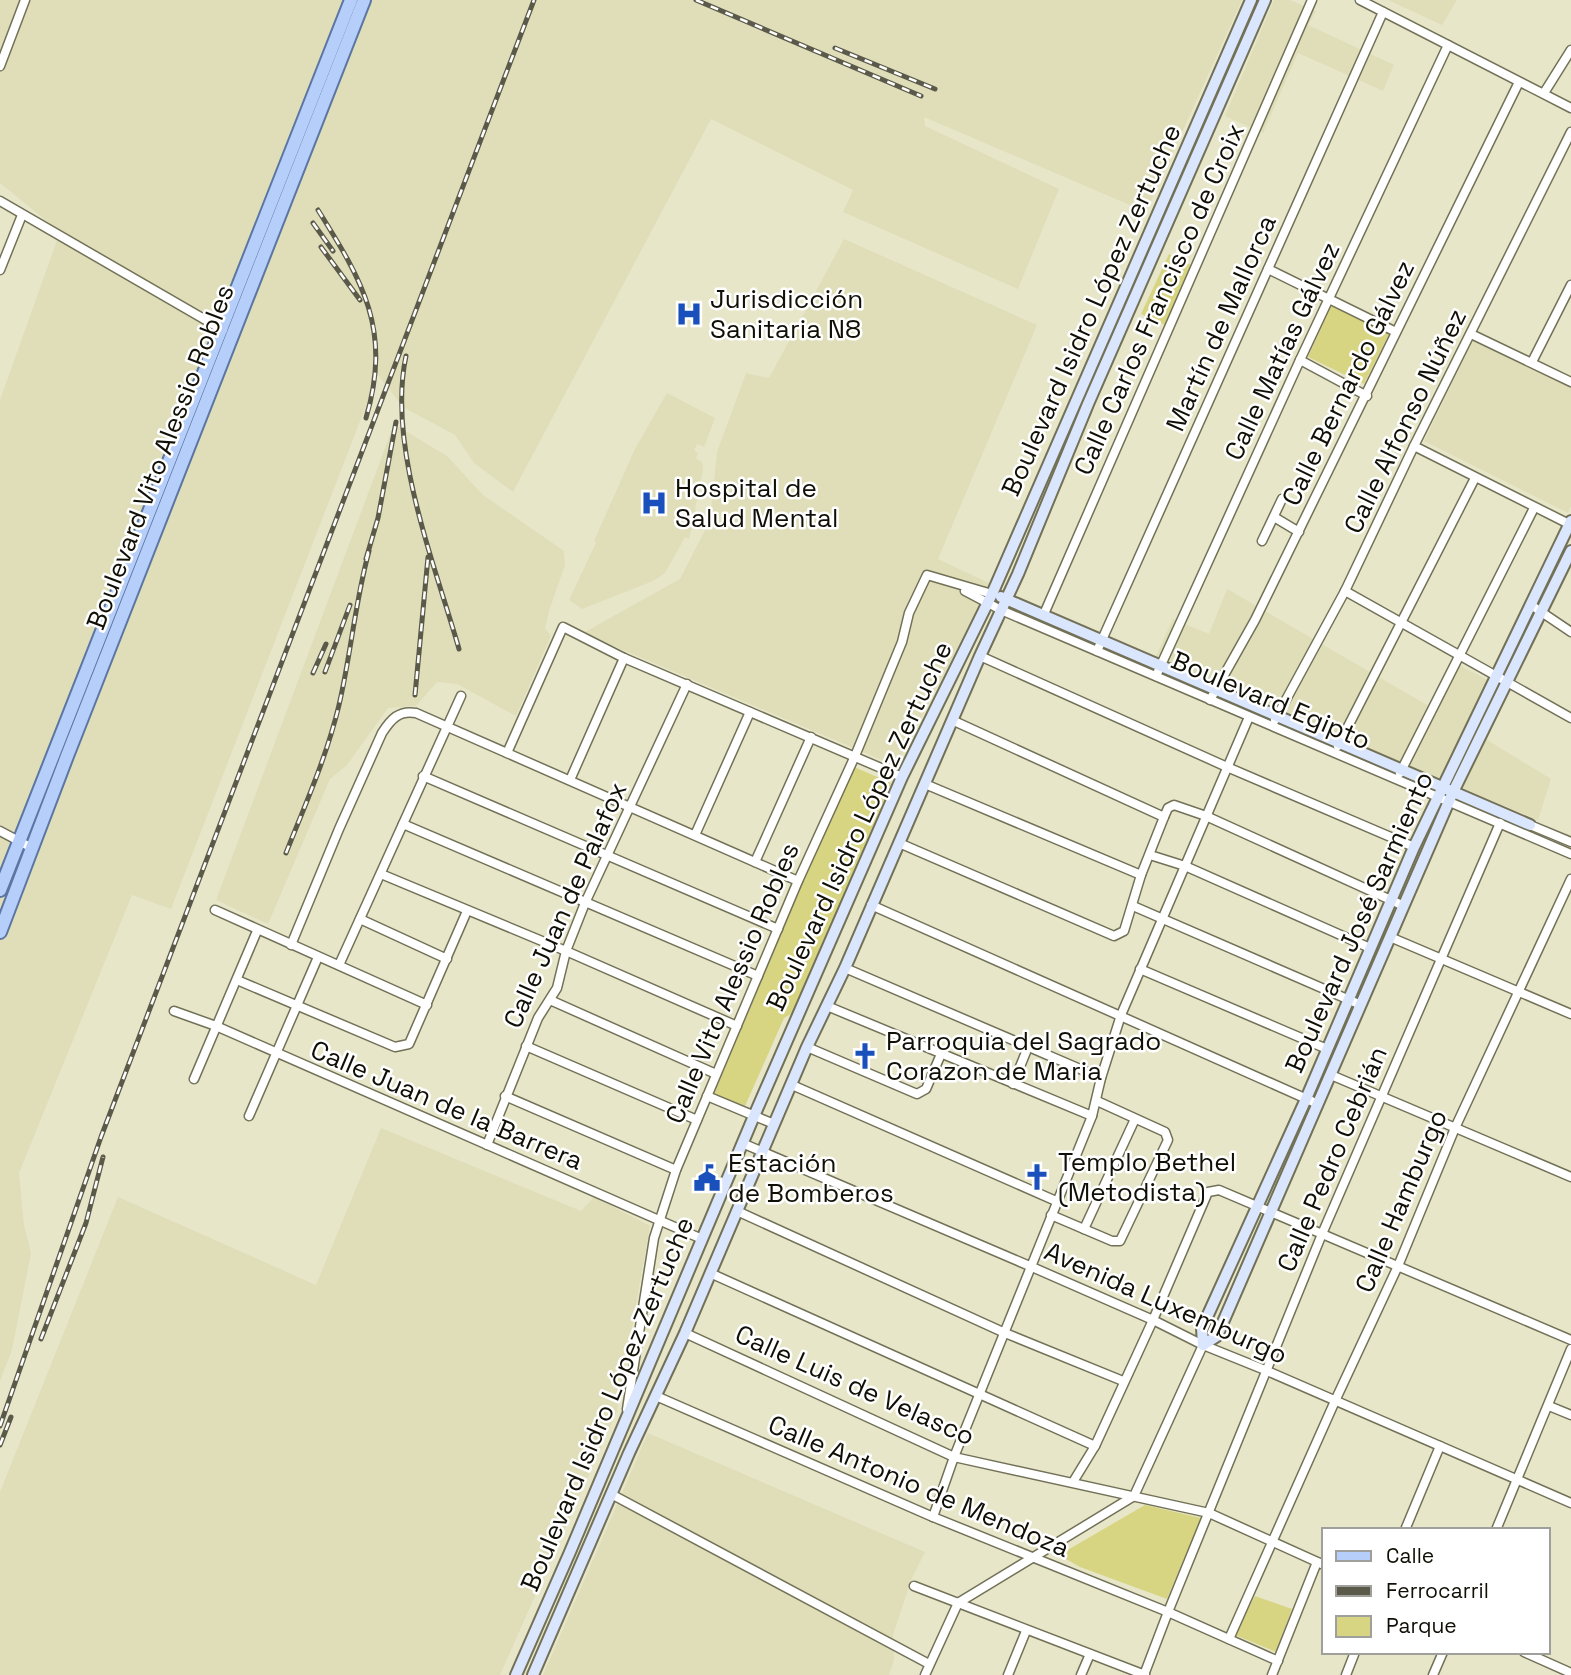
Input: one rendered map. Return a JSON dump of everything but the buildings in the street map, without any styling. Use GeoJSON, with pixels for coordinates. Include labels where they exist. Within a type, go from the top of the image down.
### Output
{"type":"FeatureCollection","features":[{"type":"Feature","properties":{"kind":"main road","name":"Boulevard Vito Alessio Robles"},"geometry":{"type":"LineString","coordinates":[[0,932],[5,906],[32,848],[98,663],[351,0]]}},
{"type":"Feature","properties":{"kind":"main road","name":"Boulevard Vito Alessio Robles"},"geometry":{"type":"LineString","coordinates":[[226,332],[365,0]]}},
{"type":"Feature","properties":{"kind":"main road","name":"Boulevard Isidro López Zertuche"},"geometry":{"type":"LineString","coordinates":[[516,1675],[742,1143],[902,777],[990,599],[1251,0]]}},
{"type":"Feature","properties":{"kind":"main road","name":"Boulevard Isidro López Zertuche"},"geometry":{"type":"LineString","coordinates":[[533,1675],[611,1494],[685,1333],[807,1047],[845,968],[954,721],[1265,0]]}},
{"type":"Feature","properties":{"kind":"main road"},"geometry":{"type":"LineString","coordinates":[[1212,90],[1224,95]]}},
{"type":"Feature","properties":{"kind":"main road","name":"Boulevard José Sarmiento"},"geometry":{"type":"LineString","coordinates":[[1570,522],[1391,899],[1306,1099],[1202,1328],[1203,1345],[1217,1336],[1451,797],[1571,551]]}},
{"type":"Feature","properties":{"kind":"main road","name":"Boulevard Egipto"},"geometry":{"type":"LineString","coordinates":[[990,599],[1006,599],[1044,614],[1102,639],[1157,670],[1217,690],[1275,721],[1399,775],[1530,825]]}},
{"type":"Feature","properties":{"kind":"main road","name":"Boulevard Vito Alessio Robles"},"geometry":{"type":"LineString","coordinates":[[0,890],[98,663]]}},
{"type":"Feature","properties":{"kind":"main road"},"geometry":{"type":"LineString","coordinates":[[533,1634],[547,1641]]}},
{"type":"Feature","properties":{"kind":"street"},"geometry":{"type":"LineString","coordinates":[[0,66],[25,0]]}},
{"type":"Feature","properties":{"kind":"street","name":"Calle Carlos Francisco de Croix"},"geometry":{"type":"LineString","coordinates":[[1044,614],[1312,0]]}},
{"type":"Feature","properties":{"kind":"street"},"geometry":{"type":"LineString","coordinates":[[1360,0],[1571,107]]}},
{"type":"Feature","properties":{"kind":"street","name":"Martín de Mallorca"},"geometry":{"type":"LineString","coordinates":[[1097,651],[1383,12]]}},
{"type":"Feature","properties":{"kind":"street","name":"Calle Matías Gálvez"},"geometry":{"type":"LineString","coordinates":[[1157,670],[1448,45]]}},
{"type":"Feature","properties":{"kind":"street"},"geometry":{"type":"LineString","coordinates":[[1544,93],[1571,50]]}},
{"type":"Feature","properties":{"kind":"street","name":"Calle Bernardo Gálvez"},"geometry":{"type":"LineString","coordinates":[[1210,700],[1367,396],[1519,82]]}},
{"type":"Feature","properties":{"kind":"street","name":"Calle Alfonso Núñez"},"geometry":{"type":"LineString","coordinates":[[1275,721],[1345,591],[1414,446],[1571,132]]}},
{"type":"Feature","properties":{"kind":"street"},"geometry":{"type":"LineString","coordinates":[[0,201],[226,332]]}},
{"type":"Feature","properties":{"kind":"street"},"geometry":{"type":"LineString","coordinates":[[0,270],[22,215]]}},
{"type":"Feature","properties":{"kind":"street"},"geometry":{"type":"LineString","coordinates":[[1268,269],[1396,332]]}},
{"type":"Feature","properties":{"kind":"street"},"geometry":{"type":"LineString","coordinates":[[1532,362],[1571,285]]}},
{"type":"Feature","properties":{"kind":"street"},"geometry":{"type":"LineString","coordinates":[[1471,334],[1571,382]]}},
{"type":"Feature","properties":{"kind":"street"},"geometry":{"type":"LineString","coordinates":[[1300,360],[1367,396]]}},
{"type":"Feature","properties":{"kind":"street"},"geometry":{"type":"LineString","coordinates":[[1414,446],[1534,508],[1570,522]]}},
{"type":"Feature","properties":{"kind":"street"},"geometry":{"type":"LineString","coordinates":[[1337,748],[1475,478]]}},
{"type":"Feature","properties":{"kind":"street"},"geometry":{"type":"LineString","coordinates":[[1262,541],[1282,499]]}},
{"type":"Feature","properties":{"kind":"street"},"geometry":{"type":"LineString","coordinates":[[1399,775],[1534,508]]}},
{"type":"Feature","properties":{"kind":"street"},"geometry":{"type":"LineString","coordinates":[[1274,517],[1299,531]]}},
{"type":"Feature","properties":{"kind":"street","name":"Boulevard Egipto"},"geometry":{"type":"LineString","coordinates":[[927,575],[990,599],[1001,610],[1097,651],[1157,670],[1210,700],[1249,717],[1275,721]]}},
{"type":"Feature","properties":{"kind":"street","name":"Calle Vito Alessio Robles"},"geometry":{"type":"LineString","coordinates":[[625,1423],[659,1219],[676,1170],[855,756],[902,642],[909,613],[927,575]]}},
{"type":"Feature","properties":{"kind":"street"},"geometry":{"type":"LineString","coordinates":[[1345,591],[1571,718]]}},
{"type":"Feature","properties":{"kind":"street"},"geometry":{"type":"LineString","coordinates":[[1531,606],[1571,632]]}},
{"type":"Feature","properties":{"kind":"street"},"geometry":{"type":"LineString","coordinates":[[507,754],[562,627],[624,659],[902,777]]}},
{"type":"Feature","properties":{"kind":"street"},"geometry":{"type":"LineString","coordinates":[[980,656],[1414,848]]}},
{"type":"Feature","properties":{"kind":"street"},"geometry":{"type":"LineString","coordinates":[[570,780],[624,659]]}},
{"type":"Feature","properties":{"kind":"street","name":"Calle Juan de Palafox"},"geometry":{"type":"LineString","coordinates":[[487,1145],[538,1018],[557,988],[566,951],[585,903],[687,684]]}},
{"type":"Feature","properties":{"kind":"street"},"geometry":{"type":"LineString","coordinates":[[339,965],[461,696]]}},
{"type":"Feature","properties":{"kind":"street"},"geometry":{"type":"LineString","coordinates":[[695,835],[750,712]]}},
{"type":"Feature","properties":{"kind":"street"},"geometry":{"type":"LineString","coordinates":[[290,945],[377,744],[390,720],[400,713],[416,713],[799,881]]}},
{"type":"Feature","properties":{"kind":"street"},"geometry":{"type":"LineString","coordinates":[[933,1517],[954,1457],[1092,1116],[1121,1015],[1249,717]]}},
{"type":"Feature","properties":{"kind":"street"},"geometry":{"type":"LineString","coordinates":[[954,721],[1164,817]]}},
{"type":"Feature","properties":{"kind":"street"},"geometry":{"type":"LineString","coordinates":[[755,862],[811,737]]}},
{"type":"Feature","properties":{"kind":"street"},"geometry":{"type":"LineString","coordinates":[[423,776],[778,929]]}},
{"type":"Feature","properties":{"kind":"street"},"geometry":{"type":"LineString","coordinates":[[925,784],[1141,875]]}},
{"type":"Feature","properties":{"kind":"street","name":"Boulevard Egipto"},"geometry":{"type":"LineString","coordinates":[[1451,797],[1500,823],[1571,853]]}},
{"type":"Feature","properties":{"kind":"street"},"geometry":{"type":"LineString","coordinates":[[899,843],[1115,936],[1124,931],[1141,875],[1164,817],[1168,808],[1174,805],[1206,816],[1404,905]]}},
{"type":"Feature","properties":{"kind":"street","name":"Calle Pedro Cebrián"},"geometry":{"type":"LineString","coordinates":[[1145,1675],[1265,1370],[1500,823]]}},
{"type":"Feature","properties":{"kind":"street"},"geometry":{"type":"LineString","coordinates":[[403,824],[758,976]]}},
{"type":"Feature","properties":{"kind":"street","name":"Boulevard Egipto"},"geometry":{"type":"LineString","coordinates":[[1530,825],[1571,842]]}},
{"type":"Feature","properties":{"kind":"street"},"geometry":{"type":"LineString","coordinates":[[0,831],[32,848]]}},
{"type":"Feature","properties":{"kind":"street"},"geometry":{"type":"LineString","coordinates":[[1150,855],[1185,866],[1370,948]]}},
{"type":"Feature","properties":{"kind":"street"},"geometry":{"type":"LineString","coordinates":[[381,874],[737,1026]]}},
{"type":"Feature","properties":{"kind":"street","name":"Calle Hamburgo"},"geometry":{"type":"LineString","coordinates":[[1229,1639],[1398,1266],[1455,1128],[1571,879]]}},
{"type":"Feature","properties":{"kind":"street"},"geometry":{"type":"LineString","coordinates":[[871,905],[1318,1104]]}},
{"type":"Feature","properties":{"kind":"street"},"geometry":{"type":"LineString","coordinates":[[1133,906],[1361,1005]]}},
{"type":"Feature","properties":{"kind":"street"},"geometry":{"type":"LineString","coordinates":[[215,910],[427,1005]]}},
{"type":"Feature","properties":{"kind":"street"},"geometry":{"type":"LineString","coordinates":[[237,980],[395,1047],[409,1044],[467,911]]}},
{"type":"Feature","properties":{"kind":"street"},"geometry":{"type":"LineString","coordinates":[[360,919],[447,959]]}},
{"type":"Feature","properties":{"kind":"street"},"geometry":{"type":"LineString","coordinates":[[194,1079],[257,931]]}},
{"type":"Feature","properties":{"kind":"street"},"geometry":{"type":"LineString","coordinates":[[1390,937],[1571,1014]]}},
{"type":"Feature","properties":{"kind":"street"},"geometry":{"type":"LineString","coordinates":[[248,1116],[318,957]]}},
{"type":"Feature","properties":{"kind":"street"},"geometry":{"type":"LineString","coordinates":[[845,968],[1101,1078]]}},
{"type":"Feature","properties":{"kind":"street"},"geometry":{"type":"LineString","coordinates":[[1140,969],[1327,1049]]}},
{"type":"Feature","properties":{"kind":"street"},"geometry":{"type":"LineString","coordinates":[[550,1000],[716,1074]]}},
{"type":"Feature","properties":{"kind":"street"},"geometry":{"type":"LineString","coordinates":[[827,1006],[1092,1116]]}},
{"type":"Feature","properties":{"kind":"street","name":"Calle Juan de la Barrera"},"geometry":{"type":"LineString","coordinates":[[174,1011],[216,1026],[702,1239]]}},
{"type":"Feature","properties":{"kind":"street"},"geometry":{"type":"LineString","coordinates":[[526,1046],[697,1120]]}},
{"type":"Feature","properties":{"kind":"street"},"geometry":{"type":"LineString","coordinates":[[807,1047],[917,1094],[926,1089],[941,1054]]}},
{"type":"Feature","properties":{"kind":"street"},"geometry":{"type":"LineString","coordinates":[[1013,1084],[1028,1047]]}},
{"type":"Feature","properties":{"kind":"street"},"geometry":{"type":"LineString","coordinates":[[1331,1075],[1571,1177]]}},
{"type":"Feature","properties":{"kind":"street"},"geometry":{"type":"LineString","coordinates":[[792,1085],[1056,1201]]}},
{"type":"Feature","properties":{"kind":"street"},"geometry":{"type":"LineString","coordinates":[[505,1096],[676,1170]]}},
{"type":"Feature","properties":{"kind":"street"},"geometry":{"type":"LineString","coordinates":[[707,1096],[774,1124]]}},
{"type":"Feature","properties":{"kind":"street"},"geometry":{"type":"LineString","coordinates":[[1051,1215],[1112,1241],[1121,1240],[1168,1140],[1165,1132],[1097,1101]]}},
{"type":"Feature","properties":{"kind":"street"},"geometry":{"type":"LineString","coordinates":[[1084,1229],[1135,1119]]}},
{"type":"Feature","properties":{"kind":"street","name":"Avenida Luxemburgo"},"geometry":{"type":"LineString","coordinates":[[742,1143],[1571,1503]]}},
{"type":"Feature","properties":{"kind":"street"},"geometry":{"type":"LineString","coordinates":[[1073,1482],[1095,1446],[1208,1192],[1219,1190],[1571,1340]]}},
{"type":"Feature","properties":{"kind":"street"},"geometry":{"type":"LineString","coordinates":[[737,1211],[1005,1333],[1123,1381]]}},
{"type":"Feature","properties":{"kind":"street"},"geometry":{"type":"LineString","coordinates":[[710,1273],[1095,1446]]}},
{"type":"Feature","properties":{"kind":"street","name":"Calle Luis de Velasco"},"geometry":{"type":"LineString","coordinates":[[685,1333],[954,1457],[1209,1513],[1321,1563]]}},
{"type":"Feature","properties":{"kind":"street","name":"Boulevard José Sarmiento"},"geometry":{"type":"LineString","coordinates":[[1134,1496],[1203,1345]]}},
{"type":"Feature","properties":{"kind":"street"},"geometry":{"type":"LineString","coordinates":[[1497,1528],[1571,1349]]}},
{"type":"Feature","properties":{"kind":"street","name":"Calle Antonio de Mendoza"},"geometry":{"type":"LineString","coordinates":[[656,1396],[933,1517],[1168,1612],[1278,1661]]}},
{"type":"Feature","properties":{"kind":"street"},"geometry":{"type":"LineString","coordinates":[[1549,1406],[1571,1415]]}},
{"type":"Feature","properties":{"kind":"street"},"geometry":{"type":"LineString","coordinates":[[1406,1528],[1440,1446]]}},
{"type":"Feature","properties":{"kind":"street"},"geometry":{"type":"LineString","coordinates":[[611,1494],[929,1664]]}},
{"type":"Feature","properties":{"kind":"street"},"geometry":{"type":"LineString","coordinates":[[925,1675],[958,1603],[1134,1496]]}},
{"type":"Feature","properties":{"kind":"street"},"geometry":{"type":"LineString","coordinates":[[1272,1675],[1321,1563]]}},
{"type":"Feature","properties":{"kind":"street"},"geometry":{"type":"LineString","coordinates":[[915,1586],[1145,1675]]}},
{"type":"Feature","properties":{"kind":"street"},"geometry":{"type":"LineString","coordinates":[[1008,1675],[1026,1631]]}},
{"type":"Feature","properties":{"kind":"street"},"geometry":{"type":"LineString","coordinates":[[1081,1675],[1090,1654]]}},
{"type":"Feature","properties":{"kind":"street"},"geometry":{"type":"LineString","coordinates":[[1346,1675],[1354,1654]]}},
{"type":"Feature","properties":{"kind":"street"},"geometry":{"type":"LineString","coordinates":[[1433,1675],[1442,1654]]}},
{"type":"Feature","properties":{"kind":"street"},"geometry":{"type":"LineString","coordinates":[[1528,1654],[1571,1673]]}},
{"type":"Feature","properties":{"kind":"shaded area"},"geometry":{"type":"Polygon","coordinates":[[[0,0],[1242,0],[1146,212],[924,117],[925,126],[1059,189],[1018,289],[843,212],[853,190],[711,119],[513,492],[474,463],[455,435],[403,407],[378,375],[171,909],[132,895],[19,1173],[24,1225],[31,1253],[12,1350],[0,1381],[0,400],[60,232],[0,183],[0,0]]]}},
{"type":"Feature","properties":{"kind":"shaded area"},"geometry":{"type":"Polygon","coordinates":[[[1274,0],[1290,0],[1316,11],[1308,25],[1394,65],[1383,91],[1298,53],[1263,133],[1225,116],[1274,0]]]}},
{"type":"Feature","properties":{"kind":"shaded area"},"geometry":{"type":"Polygon","coordinates":[[[1388,0],[1457,0],[1442,25],[1388,0]]]}},
{"type":"Feature","properties":{"kind":"shaded area"},"geometry":{"type":"Polygon","coordinates":[[[844,239],[1037,325],[938,559],[991,584],[896,766],[583,633],[680,579],[710,520],[717,452],[746,373],[769,378],[844,239]]]}},
{"type":"Feature","properties":{"kind":"shaded area"},"geometry":{"type":"Polygon","coordinates":[[[1473,340],[1571,388],[1571,506],[1568,513],[1424,441],[1473,340]]]}},
{"type":"Feature","properties":{"kind":"shaded area","name":"Hospital de Salud Mental"},"geometry":{"type":"Polygon","coordinates":[[[667,393],[715,418],[704,447],[697,444],[694,450],[698,453],[696,459],[702,462],[703,470],[689,539],[685,537],[665,573],[653,581],[582,609],[569,600],[635,449],[667,393]]]}},
{"type":"Feature","properties":{"kind":"shaded area"},"geometry":{"type":"Polygon","coordinates":[[[394,424],[447,456],[483,495],[564,551],[565,565],[545,628],[551,636],[516,716],[457,684],[437,682],[416,706],[388,708],[347,765],[330,779],[268,924],[216,900],[394,424]]]}},
{"type":"Feature","properties":{"kind":"shaded area"},"geometry":{"type":"Polygon","coordinates":[[[1227,589],[1427,705],[1438,708],[1459,665],[1493,683],[1471,727],[1551,779],[1538,820],[1155,658],[1173,619],[1209,634],[1227,589]]]}},
{"type":"Feature","properties":{"kind":"shaded area"},"geometry":{"type":"Polygon","coordinates":[[[381,1128],[581,1211],[594,1197],[650,1226],[617,1411],[500,1675],[0,1675],[0,1492],[118,1197],[316,1285],[381,1128]]]}},
{"type":"Feature","properties":{"kind":"shaded area"},"geometry":{"type":"Polygon","coordinates":[[[648,1433],[925,1552],[912,1578],[893,1635],[894,1660],[889,1675],[543,1675],[648,1433]]]}},
{"type":"Feature","properties":{"kind":"green space"},"geometry":{"type":"Polygon","coordinates":[[[1169,254],[1193,266],[1165,325],[1141,314],[1169,254]]]}},
{"type":"Feature","properties":{"kind":"green space"},"geometry":{"type":"Polygon","coordinates":[[[1333,302],[1391,330],[1364,384],[1308,357],[1333,302]]]}},
{"type":"Feature","properties":{"kind":"green space"},"geometry":{"type":"Polygon","coordinates":[[[852,766],[891,783],[796,1011],[784,1018],[745,1106],[714,1094],[852,766]]]}},
{"type":"Feature","properties":{"kind":"green space"},"geometry":{"type":"Polygon","coordinates":[[[1145,1505],[1201,1518],[1167,1599],[1080,1567],[1059,1555],[1145,1505]]]}},
{"type":"Feature","properties":{"kind":"green space"},"geometry":{"type":"Polygon","coordinates":[[[1255,1596],[1292,1609],[1276,1652],[1235,1635],[1255,1596]]]}},
{"type":"Feature","properties":{"kind":"railway"},"geometry":{"type":"LineString","coordinates":[[0,1426],[101,1137],[534,0]]}},
{"type":"Feature","properties":{"kind":"railway"},"geometry":{"type":"LineString","coordinates":[[696,0],[921,96]]}},
{"type":"Feature","properties":{"kind":"railway"},"geometry":{"type":"LineString","coordinates":[[835,48],[935,89]]}},
{"type":"Feature","properties":{"kind":"railway"},"geometry":{"type":"LineString","coordinates":[[318,210],[348,260],[369,308],[376,358],[366,418]]}},
{"type":"Feature","properties":{"kind":"railway"},"geometry":{"type":"LineString","coordinates":[[313,223],[333,251]]}},
{"type":"Feature","properties":{"kind":"railway"},"geometry":{"type":"LineString","coordinates":[[321,247],[360,300]]}},
{"type":"Feature","properties":{"kind":"railway"},"geometry":{"type":"LineString","coordinates":[[406,356],[402,391],[408,465],[426,542],[459,649]]}},
{"type":"Feature","properties":{"kind":"railway"},"geometry":{"type":"LineString","coordinates":[[366,559],[378,518],[396,422]]}},
{"type":"Feature","properties":{"kind":"railway"},"geometry":{"type":"LineString","coordinates":[[286,853],[334,724],[369,551]]}},
{"type":"Feature","properties":{"kind":"railway"},"geometry":{"type":"LineString","coordinates":[[415,695],[428,557]]}},
{"type":"Feature","properties":{"kind":"railway"},"geometry":{"type":"LineString","coordinates":[[325,672],[350,605]]}},
{"type":"Feature","properties":{"kind":"railway"},"geometry":{"type":"LineString","coordinates":[[313,673],[326,644]]}},
{"type":"Feature","properties":{"kind":"railway"},"geometry":{"type":"LineString","coordinates":[[41,1339],[86,1223],[103,1157]]}},
{"type":"Feature","properties":{"kind":"railway"},"geometry":{"type":"LineString","coordinates":[[0,1445],[11,1417]]}},
{"type":"Feature","properties":{"kind":"place","name":"Jurisdicción Sanitaria N8"},"geometry":{"type":"Point","coordinates":[689,314]}},
{"type":"Feature","properties":{"kind":"place","name":"Hospital de Salud Mental"},"geometry":{"type":"Point","coordinates":[654,503]}},
{"type":"Feature","properties":{"kind":"place","name":"Parroquia del Sagrado Corazon de Maria"},"geometry":{"type":"Point","coordinates":[865,1056]}},
{"type":"Feature","properties":{"kind":"place","name":"Templo Bethel (Metodista)"},"geometry":{"type":"Point","coordinates":[1037,1177]}},
{"type":"Feature","properties":{"kind":"place","name":"Estación de Bomberos"},"geometry":{"type":"Point","coordinates":[707,1178]}}]}
